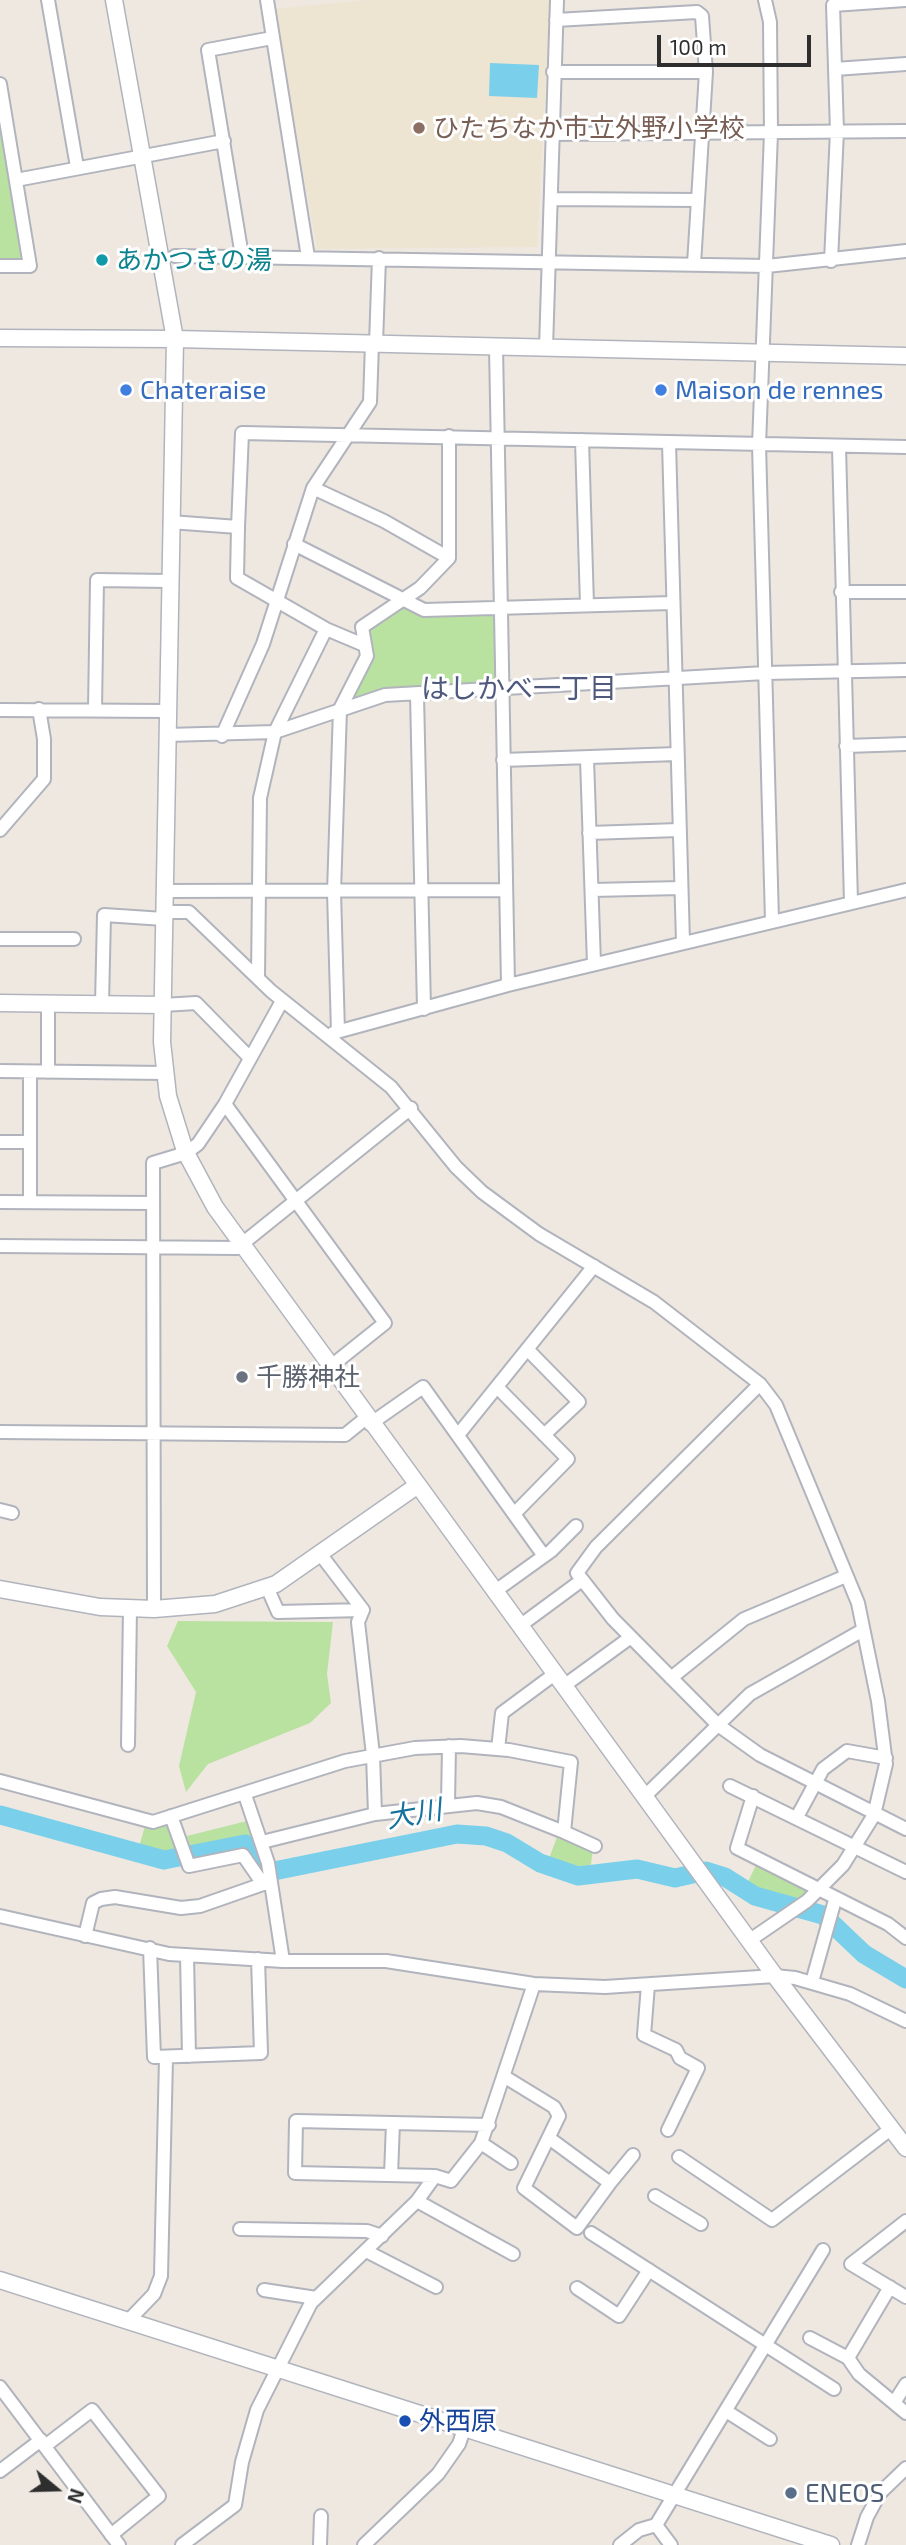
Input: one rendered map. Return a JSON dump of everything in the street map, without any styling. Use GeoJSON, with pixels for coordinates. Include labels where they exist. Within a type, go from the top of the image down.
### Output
{"type":"FeatureCollection","features":[{"type":"Feature","properties":{"kind":"street"},"geometry":{"type":"LineString","coordinates":[[48,0],[76,167]]}},
{"type":"Feature","properties":{"kind":"street"},"geometry":{"type":"LineString","coordinates":[[114,0],[175,339],[163,1005],[164,1073],[168,1096],[186,1153],[215,1207],[368,1421],[646,1795],[775,1976],[906,2148]]}},
{"type":"Feature","properties":{"kind":"street"},"geometry":{"type":"LineString","coordinates":[[267,0],[308,257]]}},
{"type":"Feature","properties":{"kind":"street"},"geometry":{"type":"LineString","coordinates":[[546,348],[557,0]]}},
{"type":"Feature","properties":{"kind":"street"},"geometry":{"type":"LineString","coordinates":[[765,0],[770,22],[771,133],[759,445],[772,920]]}},
{"type":"Feature","properties":{"kind":"street"},"geometry":{"type":"LineString","coordinates":[[831,261],[836,131],[833,5],[905,0]]}},
{"type":"Feature","properties":{"kind":"street"},"geometry":{"type":"LineString","coordinates":[[556,20],[696,12],[702,16],[706,72],[694,264]]}},
{"type":"Feature","properties":{"kind":"street"},"geometry":{"type":"LineString","coordinates":[[242,256],[208,50],[272,38]]}},
{"type":"Feature","properties":{"kind":"street"},"geometry":{"type":"LineString","coordinates":[[835,69],[906,64]]}},
{"type":"Feature","properties":{"kind":"street"},"geometry":{"type":"LineString","coordinates":[[553,72],[706,72]]}},
{"type":"Feature","properties":{"kind":"street"},"geometry":{"type":"LineString","coordinates":[[0,84],[30,266],[0,266]]}},
{"type":"Feature","properties":{"kind":"street"},"geometry":{"type":"LineString","coordinates":[[552,134],[906,131]]}},
{"type":"Feature","properties":{"kind":"street"},"geometry":{"type":"LineString","coordinates":[[16,180],[223,141]]}},
{"type":"Feature","properties":{"kind":"street"},"geometry":{"type":"LineString","coordinates":[[551,199],[698,200]]}},
{"type":"Feature","properties":{"kind":"street"},"geometry":{"type":"LineString","coordinates":[[175,256],[767,265],[831,261],[906,251]]}},
{"type":"Feature","properties":{"kind":"street"},"geometry":{"type":"LineString","coordinates":[[222,736],[263,644],[313,488],[370,402],[379,258]]}},
{"type":"Feature","properties":{"kind":"street"},"geometry":{"type":"LineString","coordinates":[[0,338],[175,339],[906,356]]}},
{"type":"Feature","properties":{"kind":"street"},"geometry":{"type":"LineString","coordinates":[[495,347],[508,985]]}},
{"type":"Feature","properties":{"kind":"street"},"geometry":{"type":"LineString","coordinates":[[364,645],[326,629],[237,578],[242,432],[906,447]]}},
{"type":"Feature","properties":{"kind":"street"},"geometry":{"type":"LineString","coordinates":[[338,1032],[334,892],[340,709],[367,656],[362,627],[420,588],[449,558],[449,436]]}},
{"type":"Feature","properties":{"kind":"street"},"geometry":{"type":"LineString","coordinates":[[582,440],[587,605]]}},
{"type":"Feature","properties":{"kind":"street"},"geometry":{"type":"LineString","coordinates":[[669,443],[683,942]]}},
{"type":"Feature","properties":{"kind":"street"},"geometry":{"type":"LineString","coordinates":[[839,447],[851,902]]}},
{"type":"Feature","properties":{"kind":"street"},"geometry":{"type":"LineString","coordinates":[[313,488],[384,521],[449,558]]}},
{"type":"Feature","properties":{"kind":"street"},"geometry":{"type":"LineString","coordinates":[[170,522],[237,527]]}},
{"type":"Feature","properties":{"kind":"street"},"geometry":{"type":"LineString","coordinates":[[295,544],[424,610],[672,603]]}},
{"type":"Feature","properties":{"kind":"street"},"geometry":{"type":"LineString","coordinates":[[95,710],[97,580],[169,581]]}},
{"type":"Feature","properties":{"kind":"street"},"geometry":{"type":"LineString","coordinates":[[841,592],[906,592]]}},
{"type":"Feature","properties":{"kind":"street"},"geometry":{"type":"LineString","coordinates":[[258,977],[260,798],[275,732],[326,629]]}},
{"type":"Feature","properties":{"kind":"street"},"geometry":{"type":"LineString","coordinates":[[167,735],[222,736],[275,732],[385,695],[765,673],[906,670]]}},
{"type":"Feature","properties":{"kind":"street"},"geometry":{"type":"LineString","coordinates":[[417,695],[424,1009]]}},
{"type":"Feature","properties":{"kind":"street"},"geometry":{"type":"LineString","coordinates":[[0,830],[44,779],[44,739],[39,709]]}},
{"type":"Feature","properties":{"kind":"street"},"geometry":{"type":"LineString","coordinates":[[0,716],[0,710],[167,711]]}},
{"type":"Feature","properties":{"kind":"street"},"geometry":{"type":"LineString","coordinates":[[846,746],[906,744]]}},
{"type":"Feature","properties":{"kind":"street"},"geometry":{"type":"LineString","coordinates":[[503,760],[677,754]]}},
{"type":"Feature","properties":{"kind":"street"},"geometry":{"type":"LineString","coordinates":[[587,759],[594,964]]}},
{"type":"Feature","properties":{"kind":"street"},"geometry":{"type":"LineString","coordinates":[[589,833],[679,830]]}},
{"type":"Feature","properties":{"kind":"street"},"geometry":{"type":"LineString","coordinates":[[592,890],[681,888]]}},
{"type":"Feature","properties":{"kind":"street"},"geometry":{"type":"LineString","coordinates":[[165,891],[260,893],[505,890]]}},
{"type":"Feature","properties":{"kind":"street"},"geometry":{"type":"LineString","coordinates":[[324,1035],[508,985],[906,890]]}},
{"type":"Feature","properties":{"kind":"street"},"geometry":{"type":"LineString","coordinates":[[102,1004],[104,915],[164,915],[189,912],[282,1001],[391,1087],[411,1108],[435,1142],[482,1192],[539,1234],[654,1303],[760,1384],[776,1405],[858,1603],[886,1758],[874,1815],[855,1847],[807,1900],[750,1940]]}},
{"type":"Feature","properties":{"kind":"street"},"geometry":{"type":"LineString","coordinates":[[0,939],[74,939]]}},
{"type":"Feature","properties":{"kind":"street"},"geometry":{"type":"LineString","coordinates":[[154,1609],[151,1434],[153,1163],[186,1153],[198,1144],[225,1104],[282,1001]]}},
{"type":"Feature","properties":{"kind":"street"},"geometry":{"type":"LineString","coordinates":[[0,1003],[196,1003],[250,1058]]}},
{"type":"Feature","properties":{"kind":"street"},"geometry":{"type":"LineString","coordinates":[[48,1004],[48,1072]]}},
{"type":"Feature","properties":{"kind":"street"},"geometry":{"type":"LineString","coordinates":[[0,1071],[164,1073]]}},
{"type":"Feature","properties":{"kind":"street"},"geometry":{"type":"LineString","coordinates":[[30,1072],[30,1202]]}},
{"type":"Feature","properties":{"kind":"street"},"geometry":{"type":"LineString","coordinates":[[225,1104],[385,1323],[330,1367]]}},
{"type":"Feature","properties":{"kind":"street"},"geometry":{"type":"LineString","coordinates":[[0,1246],[237,1248],[411,1108]]}},
{"type":"Feature","properties":{"kind":"street"},"geometry":{"type":"LineString","coordinates":[[0,1142],[30,1142]]}},
{"type":"Feature","properties":{"kind":"street"},"geometry":{"type":"LineString","coordinates":[[0,1202],[152,1203]]}},
{"type":"Feature","properties":{"kind":"street"},"geometry":{"type":"LineString","coordinates":[[458,1435],[594,1266]]}},
{"type":"Feature","properties":{"kind":"street"},"geometry":{"type":"LineString","coordinates":[[527,1349],[579,1402],[544,1435]]}},
{"type":"Feature","properties":{"kind":"street"},"geometry":{"type":"LineString","coordinates":[[760,1384],[596,1547],[577,1573],[631,1637],[718,1725],[760,1755],[906,1829]]}},
{"type":"Feature","properties":{"kind":"street"},"geometry":{"type":"LineString","coordinates":[[0,1432],[345,1434],[423,1387],[544,1556]]}},
{"type":"Feature","properties":{"kind":"street"},"geometry":{"type":"LineString","coordinates":[[497,1387],[568,1459],[515,1513]]}},
{"type":"Feature","properties":{"kind":"street"},"geometry":{"type":"LineString","coordinates":[[0,1589],[100,1607],[154,1609],[215,1604],[267,1587],[321,1555],[418,1485]]}},
{"type":"Feature","properties":{"kind":"street"},"geometry":{"type":"LineString","coordinates":[[494,1592],[544,1556],[576,1526]]}},
{"type":"Feature","properties":{"kind":"street"},"geometry":{"type":"LineString","coordinates":[[321,1555],[363,1610]]}},
{"type":"Feature","properties":{"kind":"street"},"geometry":{"type":"LineString","coordinates":[[671,1678],[744,1619],[846,1576]]}},
{"type":"Feature","properties":{"kind":"street"},"geometry":{"type":"LineString","coordinates":[[521,1625],[582,1580]]}},
{"type":"Feature","properties":{"kind":"street"},"geometry":{"type":"LineString","coordinates":[[267,1587],[278,1612],[363,1610]]}},
{"type":"Feature","properties":{"kind":"street"},"geometry":{"type":"LineString","coordinates":[[128,1745],[130,1608]]}},
{"type":"Feature","properties":{"kind":"street"},"geometry":{"type":"LineString","coordinates":[[363,1610],[358,1622],[373,1755],[375,1814]]}},
{"type":"Feature","properties":{"kind":"street"},"geometry":{"type":"LineString","coordinates":[[646,1795],[750,1694],[863,1630]]}},
{"type":"Feature","properties":{"kind":"street"},"geometry":{"type":"LineString","coordinates":[[498,1749],[502,1713],[631,1637]]}},
{"type":"Feature","properties":{"kind":"street"},"geometry":{"type":"LineString","coordinates":[[448,1804],[449,1746]]}},
{"type":"Feature","properties":{"kind":"street"},"geometry":{"type":"LineString","coordinates":[[0,1781],[153,1822],[373,1755],[449,1746],[498,1749],[571,1762],[564,1832]]}},
{"type":"Feature","properties":{"kind":"street"},"geometry":{"type":"LineString","coordinates":[[797,1817],[823,1769],[847,1751],[886,1758]]}},
{"type":"Feature","properties":{"kind":"street"},"geometry":{"type":"LineString","coordinates":[[730,1786],[906,1872]]}},
{"type":"Feature","properties":{"kind":"street"},"geometry":{"type":"LineString","coordinates":[[245,1795],[268,1863],[267,1884],[283,1961]]}},
{"type":"Feature","properties":{"kind":"street"},"geometry":{"type":"LineString","coordinates":[[753,1796],[737,1848],[818,1890],[834,1903],[888,1924],[906,1938]]}},
{"type":"Feature","properties":{"kind":"street"},"geometry":{"type":"LineString","coordinates":[[262,1842],[375,1814],[448,1804],[477,1803],[501,1807],[595,1846]]}},
{"type":"Feature","properties":{"kind":"street"},"geometry":{"type":"LineString","coordinates":[[172,1816],[189,1866],[243,1855],[267,1884]]}},
{"type":"Feature","properties":{"kind":"street"},"geometry":{"type":"LineString","coordinates":[[85,1936],[93,1903],[101,1899],[115,1897],[181,1908],[200,1906],[267,1884]]}},
{"type":"Feature","properties":{"kind":"street"},"geometry":{"type":"LineString","coordinates":[[813,1982],[834,1903]]}},
{"type":"Feature","properties":{"kind":"street"},"geometry":{"type":"LineString","coordinates":[[0,1916],[85,1936],[187,1955],[283,1961],[386,1961],[534,1984],[648,1985],[775,1976],[813,1982],[875,2005],[906,2021]]}},
{"type":"Feature","properties":{"kind":"street"},"geometry":{"type":"LineString","coordinates":[[150,1948],[155,2057],[261,2053],[258,1959]]}},
{"type":"Feature","properties":{"kind":"street"},"geometry":{"type":"LineString","coordinates":[[187,1955],[189,2056]]}},
{"type":"Feature","properties":{"kind":"street"},"geometry":{"type":"LineString","coordinates":[[489,2125],[296,2121],[295,2173],[435,2176],[451,2181],[481,2143],[489,2125],[534,1984]]}},
{"type":"Feature","properties":{"kind":"street"},"geometry":{"type":"LineString","coordinates":[[648,1985],[644,2035],[676,2050],[680,2058],[698,2068],[668,2130]]}},
{"type":"Feature","properties":{"kind":"street"},"geometry":{"type":"LineString","coordinates":[[128,2321],[154,2294],[161,2276],[166,2057]]}},
{"type":"Feature","properties":{"kind":"street"},"geometry":{"type":"LineString","coordinates":[[505,2077],[554,2106],[559,2116],[524,2188],[577,2228],[633,2155]]}},
{"type":"Feature","properties":{"kind":"street"},"geometry":{"type":"LineString","coordinates":[[391,2175],[393,2123]]}},
{"type":"Feature","properties":{"kind":"street"},"geometry":{"type":"LineString","coordinates":[[679,2157],[772,2220],[892,2128]]}},
{"type":"Feature","properties":{"kind":"street"},"geometry":{"type":"LineString","coordinates":[[549,2138],[610,2183]]}},
{"type":"Feature","properties":{"kind":"street"},"geometry":{"type":"LineString","coordinates":[[481,2143],[511,2162]]}},
{"type":"Feature","properties":{"kind":"street"},"geometry":{"type":"LineString","coordinates":[[184,2544],[234,2505],[242,2462],[257,2410],[316,2298],[418,2201],[435,2176]]}},
{"type":"Feature","properties":{"kind":"street"},"geometry":{"type":"LineString","coordinates":[[655,2196],[701,2224]]}},
{"type":"Feature","properties":{"kind":"street"},"geometry":{"type":"LineString","coordinates":[[418,2201],[513,2254]]}},
{"type":"Feature","properties":{"kind":"street"},"geometry":{"type":"LineString","coordinates":[[906,2221],[851,2264],[906,2297]]}},
{"type":"Feature","properties":{"kind":"street"},"geometry":{"type":"LineString","coordinates":[[240,2229],[367,2231],[382,2236]]}},
{"type":"Feature","properties":{"kind":"street"},"geometry":{"type":"LineString","coordinates":[[591,2233],[834,2389]]}},
{"type":"Feature","properties":{"kind":"street"},"geometry":{"type":"LineString","coordinates":[[620,2545],[639,2530],[656,2525],[823,2250]]}},
{"type":"Feature","properties":{"kind":"street"},"geometry":{"type":"LineString","coordinates":[[366,2251],[436,2287]]}},
{"type":"Feature","properties":{"kind":"street"},"geometry":{"type":"LineString","coordinates":[[577,2288],[619,2316],[649,2270]]}},
{"type":"Feature","properties":{"kind":"street"},"geometry":{"type":"LineString","coordinates":[[0,2280],[831,2545]]}},
{"type":"Feature","properties":{"kind":"street"},"geometry":{"type":"LineString","coordinates":[[848,2358],[890,2287]]}},
{"type":"Feature","properties":{"kind":"street"},"geometry":{"type":"LineString","coordinates":[[264,2290],[316,2298]]}},
{"type":"Feature","properties":{"kind":"street"},"geometry":{"type":"LineString","coordinates":[[810,2338],[848,2358],[859,2374],[906,2413]]}},
{"type":"Feature","properties":{"kind":"street"},"geometry":{"type":"LineString","coordinates":[[894,2403],[906,2384]]}},
{"type":"Feature","properties":{"kind":"street"},"geometry":{"type":"LineString","coordinates":[[0,2387],[43,2443],[115,2540],[159,2496],[92,2410],[43,2443],[0,2471]]}},
{"type":"Feature","properties":{"kind":"street"},"geometry":{"type":"LineString","coordinates":[[726,2411],[770,2439]]}},
{"type":"Feature","properties":{"kind":"street"},"geometry":{"type":"LineString","coordinates":[[364,2545],[438,2474],[459,2444],[464,2429]]}},
{"type":"Feature","properties":{"kind":"street"},"geometry":{"type":"LineString","coordinates":[[858,2545],[867,2517],[880,2493],[906,2468]]}},
{"type":"Feature","properties":{"kind":"street"},"geometry":{"type":"LineString","coordinates":[[320,2545],[321,2516]]}},
{"type":"Feature","properties":{"kind":"street"},"geometry":{"type":"LineString","coordinates":[[656,2525],[671,2545]]}},
{"type":"Feature","properties":{"kind":"shaded area","name":"ひたちなか市立外野小学校"},"geometry":{"type":"Polygon","coordinates":[[[365,0],[550,0],[537,247],[317,249],[274,9],[365,0]]]}},
{"type":"Feature","properties":{"kind":"green space"},"geometry":{"type":"Polygon","coordinates":[[[0,119],[22,256],[17,260],[0,260],[0,119]]]}},
{"type":"Feature","properties":{"kind":"green space"},"geometry":{"type":"Polygon","coordinates":[[[401,606],[493,614],[496,617],[497,680],[494,684],[376,690],[354,698],[353,695],[374,657],[366,629],[401,606]]]}},
{"type":"Feature","properties":{"kind":"green space"},"geometry":{"type":"Polygon","coordinates":[[[178,1621],[333,1622],[327,1674],[331,1703],[310,1723],[208,1764],[186,1792],[179,1766],[196,1692],[167,1646],[178,1621]]]}},
{"type":"Feature","properties":{"kind":"green space"},"geometry":{"type":"Polygon","coordinates":[[[171,1818],[182,1853],[164,1857],[138,1851],[146,1822],[171,1818]]]}},
{"type":"Feature","properties":{"kind":"green space"},"geometry":{"type":"Polygon","coordinates":[[[251,1820],[261,1857],[247,1841],[192,1851],[187,1836],[251,1820]]]}},
{"type":"Feature","properties":{"kind":"green space"},"geometry":{"type":"Polygon","coordinates":[[[559,1832],[593,1849],[590,1871],[548,1861],[559,1832]]]}},
{"type":"Feature","properties":{"kind":"green space"},"geometry":{"type":"Polygon","coordinates":[[[758,1861],[805,1885],[807,1894],[794,1905],[756,1895],[745,1888],[758,1861]]]}},
{"type":"Feature","properties":{"kind":"water"},"geometry":{"type":"Polygon","coordinates":[[[490,63],[539,65],[537,98],[489,96],[490,63]]]}},
{"type":"Feature","properties":{"kind":"waterway","name":"大川"},"geometry":{"type":"LineString","coordinates":[[0,1815],[164,1860],[245,1844],[263,1871],[269,1872],[457,1834],[486,1836],[507,1843],[540,1863],[578,1876],[637,1869],[675,1878],[706,1871],[725,1877],[755,1896],[823,1915],[864,1954],[906,1979]]}},
{"type":"Feature","properties":{"kind":"place","name":"ひたちなか市立外野小学校"},"geometry":{"type":"Point","coordinates":[419,128]}},
{"type":"Feature","properties":{"kind":"place","name":"あかつきの湯"},"geometry":{"type":"Point","coordinates":[102,260]}},
{"type":"Feature","properties":{"kind":"place","name":"Chateraise"},"geometry":{"type":"Point","coordinates":[126,390]}},
{"type":"Feature","properties":{"kind":"place","name":"Maison de rennes"},"geometry":{"type":"Point","coordinates":[661,390]}},
{"type":"Feature","properties":{"kind":"place","name":"千勝神社"},"geometry":{"type":"Point","coordinates":[242,1377]}},
{"type":"Feature","properties":{"kind":"place","name":"外西原"},"geometry":{"type":"Point","coordinates":[405,2421]}},
{"type":"Feature","properties":{"kind":"place","name":"ENEOS"},"geometry":{"type":"Point","coordinates":[791,2493]}},
{"type":"Feature","properties":{"kind":"district","name":"はしかべ一丁目"},"geometry":{"type":"Point","coordinates":[519,689]}}]}
